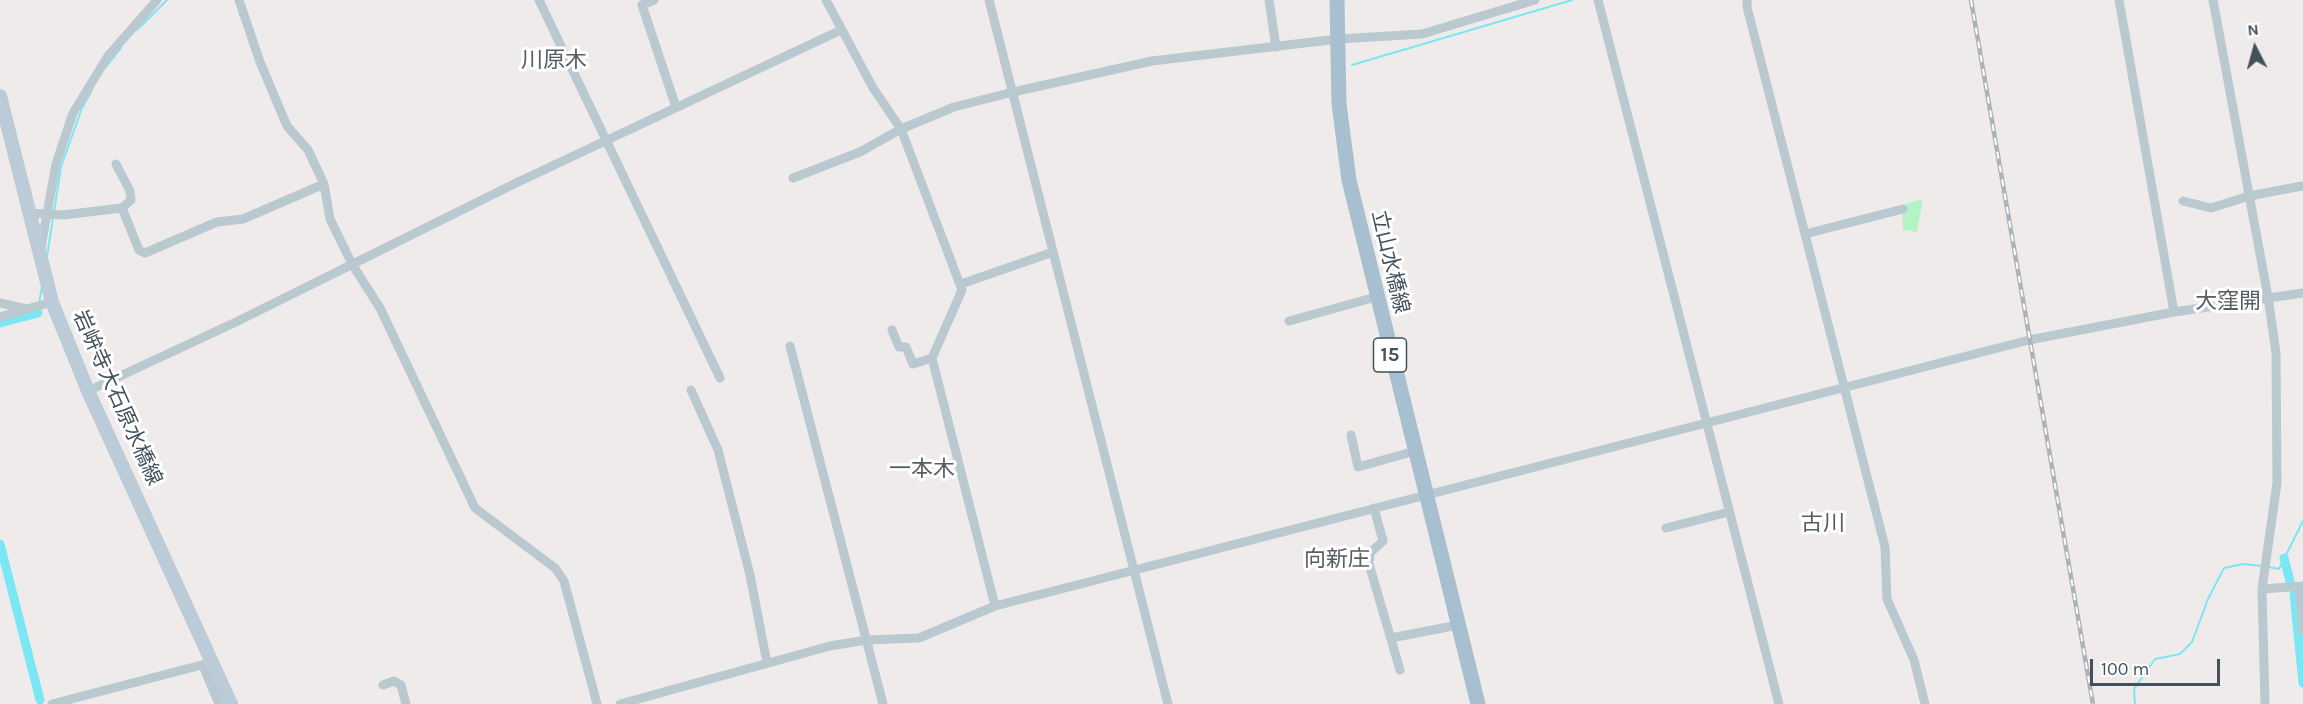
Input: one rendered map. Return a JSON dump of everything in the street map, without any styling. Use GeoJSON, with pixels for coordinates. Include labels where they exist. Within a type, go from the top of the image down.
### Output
{"type":"FeatureCollection","features":[{"type":"Feature","properties":{"kind":"main road","name":"立山水橋線"},"geometry":{"type":"LineString","coordinates":[[1337,0],[1342,137],[1376,297],[1478,704]]}},
{"type":"Feature","properties":{"kind":"main road","name":"岩峅寺大石原水橋線"},"geometry":{"type":"LineString","coordinates":[[0,96],[52,303],[88,391],[208,664],[231,704]]}},
{"type":"Feature","properties":{"kind":"street"},"geometry":{"type":"LineString","coordinates":[[39,254],[56,164],[73,113],[108,56],[157,0]]}},
{"type":"Feature","properties":{"kind":"street"},"geometry":{"type":"LineString","coordinates":[[239,0],[260,62],[287,126],[308,150],[324,184],[330,219],[352,264],[380,308],[475,508],[555,568],[564,581],[597,704]]}},
{"type":"Feature","properties":{"kind":"street"},"geometry":{"type":"LineString","coordinates":[[539,0],[720,378]]}},
{"type":"Feature","properties":{"kind":"street"},"geometry":{"type":"LineString","coordinates":[[654,0],[642,6],[676,107]]}},
{"type":"Feature","properties":{"kind":"street"},"geometry":{"type":"LineString","coordinates":[[826,0],[873,88],[901,129],[961,284],[962,290],[932,358],[995,606]]}},
{"type":"Feature","properties":{"kind":"street"},"geometry":{"type":"LineString","coordinates":[[990,0],[1168,704]]}},
{"type":"Feature","properties":{"kind":"street"},"geometry":{"type":"LineString","coordinates":[[1269,0],[1276,47]]}},
{"type":"Feature","properties":{"kind":"street"},"geometry":{"type":"LineString","coordinates":[[794,178],[860,152],[901,129],[954,108],[1013,92],[1152,61],[1338,39],[1422,34],[1535,0]]}},
{"type":"Feature","properties":{"kind":"street"},"geometry":{"type":"LineString","coordinates":[[1598,0],[1779,704]]}},
{"type":"Feature","properties":{"kind":"street"},"geometry":{"type":"LineString","coordinates":[[1747,0],[1885,548],[1887,600],[1914,660],[1925,704]]}},
{"type":"Feature","properties":{"kind":"street"},"geometry":{"type":"LineString","coordinates":[[2119,0],[2174,312]]}},
{"type":"Feature","properties":{"kind":"street"},"geometry":{"type":"LineString","coordinates":[[2213,0],[2268,297],[2276,353],[2277,483],[2262,589],[2265,704]]}},
{"type":"Feature","properties":{"kind":"street"},"geometry":{"type":"LineString","coordinates":[[88,391],[236,322],[606,140],[841,30]]}},
{"type":"Feature","properties":{"kind":"street"},"geometry":{"type":"LineString","coordinates":[[29,213],[63,215],[122,208],[131,200],[130,191],[116,164]]}},
{"type":"Feature","properties":{"kind":"street"},"geometry":{"type":"LineString","coordinates":[[122,208],[139,250],[145,253],[217,222],[243,219],[324,184]]}},
{"type":"Feature","properties":{"kind":"street"},"geometry":{"type":"LineString","coordinates":[[2183,201],[2211,208],[2249,196],[2302,186]]}},
{"type":"Feature","properties":{"kind":"street"},"geometry":{"type":"LineString","coordinates":[[1805,234],[1903,209]]}},
{"type":"Feature","properties":{"kind":"street"},"geometry":{"type":"LineString","coordinates":[[961,284],[1053,252]]}},
{"type":"Feature","properties":{"kind":"street"},"geometry":{"type":"LineString","coordinates":[[620,704],[830,646],[866,640],[919,638],[995,606],[2029,340],[2174,312],[2303,293]]}},
{"type":"Feature","properties":{"kind":"street"},"geometry":{"type":"LineString","coordinates":[[1289,321],[1376,297]]}},
{"type":"Feature","properties":{"kind":"street"},"geometry":{"type":"LineString","coordinates":[[0,303],[28,309]]}},
{"type":"Feature","properties":{"kind":"street"},"geometry":{"type":"LineString","coordinates":[[0,317],[52,303]]}},
{"type":"Feature","properties":{"kind":"street"},"geometry":{"type":"LineString","coordinates":[[892,330],[899,347],[906,347],[913,364],[932,358]]}},
{"type":"Feature","properties":{"kind":"street"},"geometry":{"type":"LineString","coordinates":[[790,346],[883,704]]}},
{"type":"Feature","properties":{"kind":"street"},"geometry":{"type":"LineString","coordinates":[[691,390],[718,450],[750,575],[766,663]]}},
{"type":"Feature","properties":{"kind":"street"},"geometry":{"type":"LineString","coordinates":[[1351,435],[1358,467],[1415,451]]}},
{"type":"Feature","properties":{"kind":"street"},"geometry":{"type":"LineString","coordinates":[[1374,508],[1383,541],[1370,553],[1369,564],[1400,670]]}},
{"type":"Feature","properties":{"kind":"street"},"geometry":{"type":"LineString","coordinates":[[1666,528],[1729,513]]}},
{"type":"Feature","properties":{"kind":"street"},"geometry":{"type":"LineString","coordinates":[[2262,589],[2301,587],[2303,631]]}},
{"type":"Feature","properties":{"kind":"street"},"geometry":{"type":"LineString","coordinates":[[1391,638],[1458,625]]}},
{"type":"Feature","properties":{"kind":"street"},"geometry":{"type":"LineString","coordinates":[[52,704],[208,664],[219,704]]}},
{"type":"Feature","properties":{"kind":"street"},"geometry":{"type":"LineString","coordinates":[[383,685],[394,681],[401,685],[406,704]]}},
{"type":"Feature","properties":{"kind":"green space"},"geometry":{"type":"Polygon","coordinates":[[[1923,199],[1917,232],[1903,230],[1902,205],[1923,199]]]}},
{"type":"Feature","properties":{"kind":"waterway"},"geometry":{"type":"LineString","coordinates":[[137,30],[167,0]]}},
{"type":"Feature","properties":{"kind":"waterway"},"geometry":{"type":"LineString","coordinates":[[1352,65],[1572,0]]}},
{"type":"Feature","properties":{"kind":"waterway"},"geometry":{"type":"LineString","coordinates":[[106,67],[121,48]]}},
{"type":"Feature","properties":{"kind":"waterway"},"geometry":{"type":"LineString","coordinates":[[54,212],[61,167],[82,108],[92,90]]}},
{"type":"Feature","properties":{"kind":"waterway"},"geometry":{"type":"LineString","coordinates":[[47,256],[53,218]]}},
{"type":"Feature","properties":{"kind":"waterway"},"geometry":{"type":"LineString","coordinates":[[39,304],[42,286]]}},
{"type":"Feature","properties":{"kind":"waterway"},"geometry":{"type":"LineString","coordinates":[[0,323],[38,313]]}},
{"type":"Feature","properties":{"kind":"waterway"},"geometry":{"type":"LineString","coordinates":[[2268,567],[2279,569],[2303,521]]}},
{"type":"Feature","properties":{"kind":"waterway"},"geometry":{"type":"LineString","coordinates":[[0,544],[40,700]]}},
{"type":"Feature","properties":{"kind":"waterway"},"geometry":{"type":"LineString","coordinates":[[2284,558],[2290,581]]}},
{"type":"Feature","properties":{"kind":"waterway"},"geometry":{"type":"LineString","coordinates":[[2135,704],[2134,689],[2155,659],[2180,654],[2192,642],[2208,599],[2224,568],[2243,564],[2262,566]]}},
{"type":"Feature","properties":{"kind":"waterway"},"geometry":{"type":"LineString","coordinates":[[2294,594],[2303,683]]}},
{"type":"Feature","properties":{"kind":"railway"},"geometry":{"type":"LineString","coordinates":[[1971,0],[2093,704]]}},
{"type":"Feature","properties":{"kind":"district","name":"川原木"},"geometry":{"type":"Point","coordinates":[554,61]}},
{"type":"Feature","properties":{"kind":"district","name":"大窪開"},"geometry":{"type":"Point","coordinates":[2228,302]}},
{"type":"Feature","properties":{"kind":"district","name":"一本木"},"geometry":{"type":"Point","coordinates":[922,470]}},
{"type":"Feature","properties":{"kind":"district","name":"古川"},"geometry":{"type":"Point","coordinates":[1823,524]}},
{"type":"Feature","properties":{"kind":"district","name":"向新庄"},"geometry":{"type":"Point","coordinates":[1337,560]}}]}
